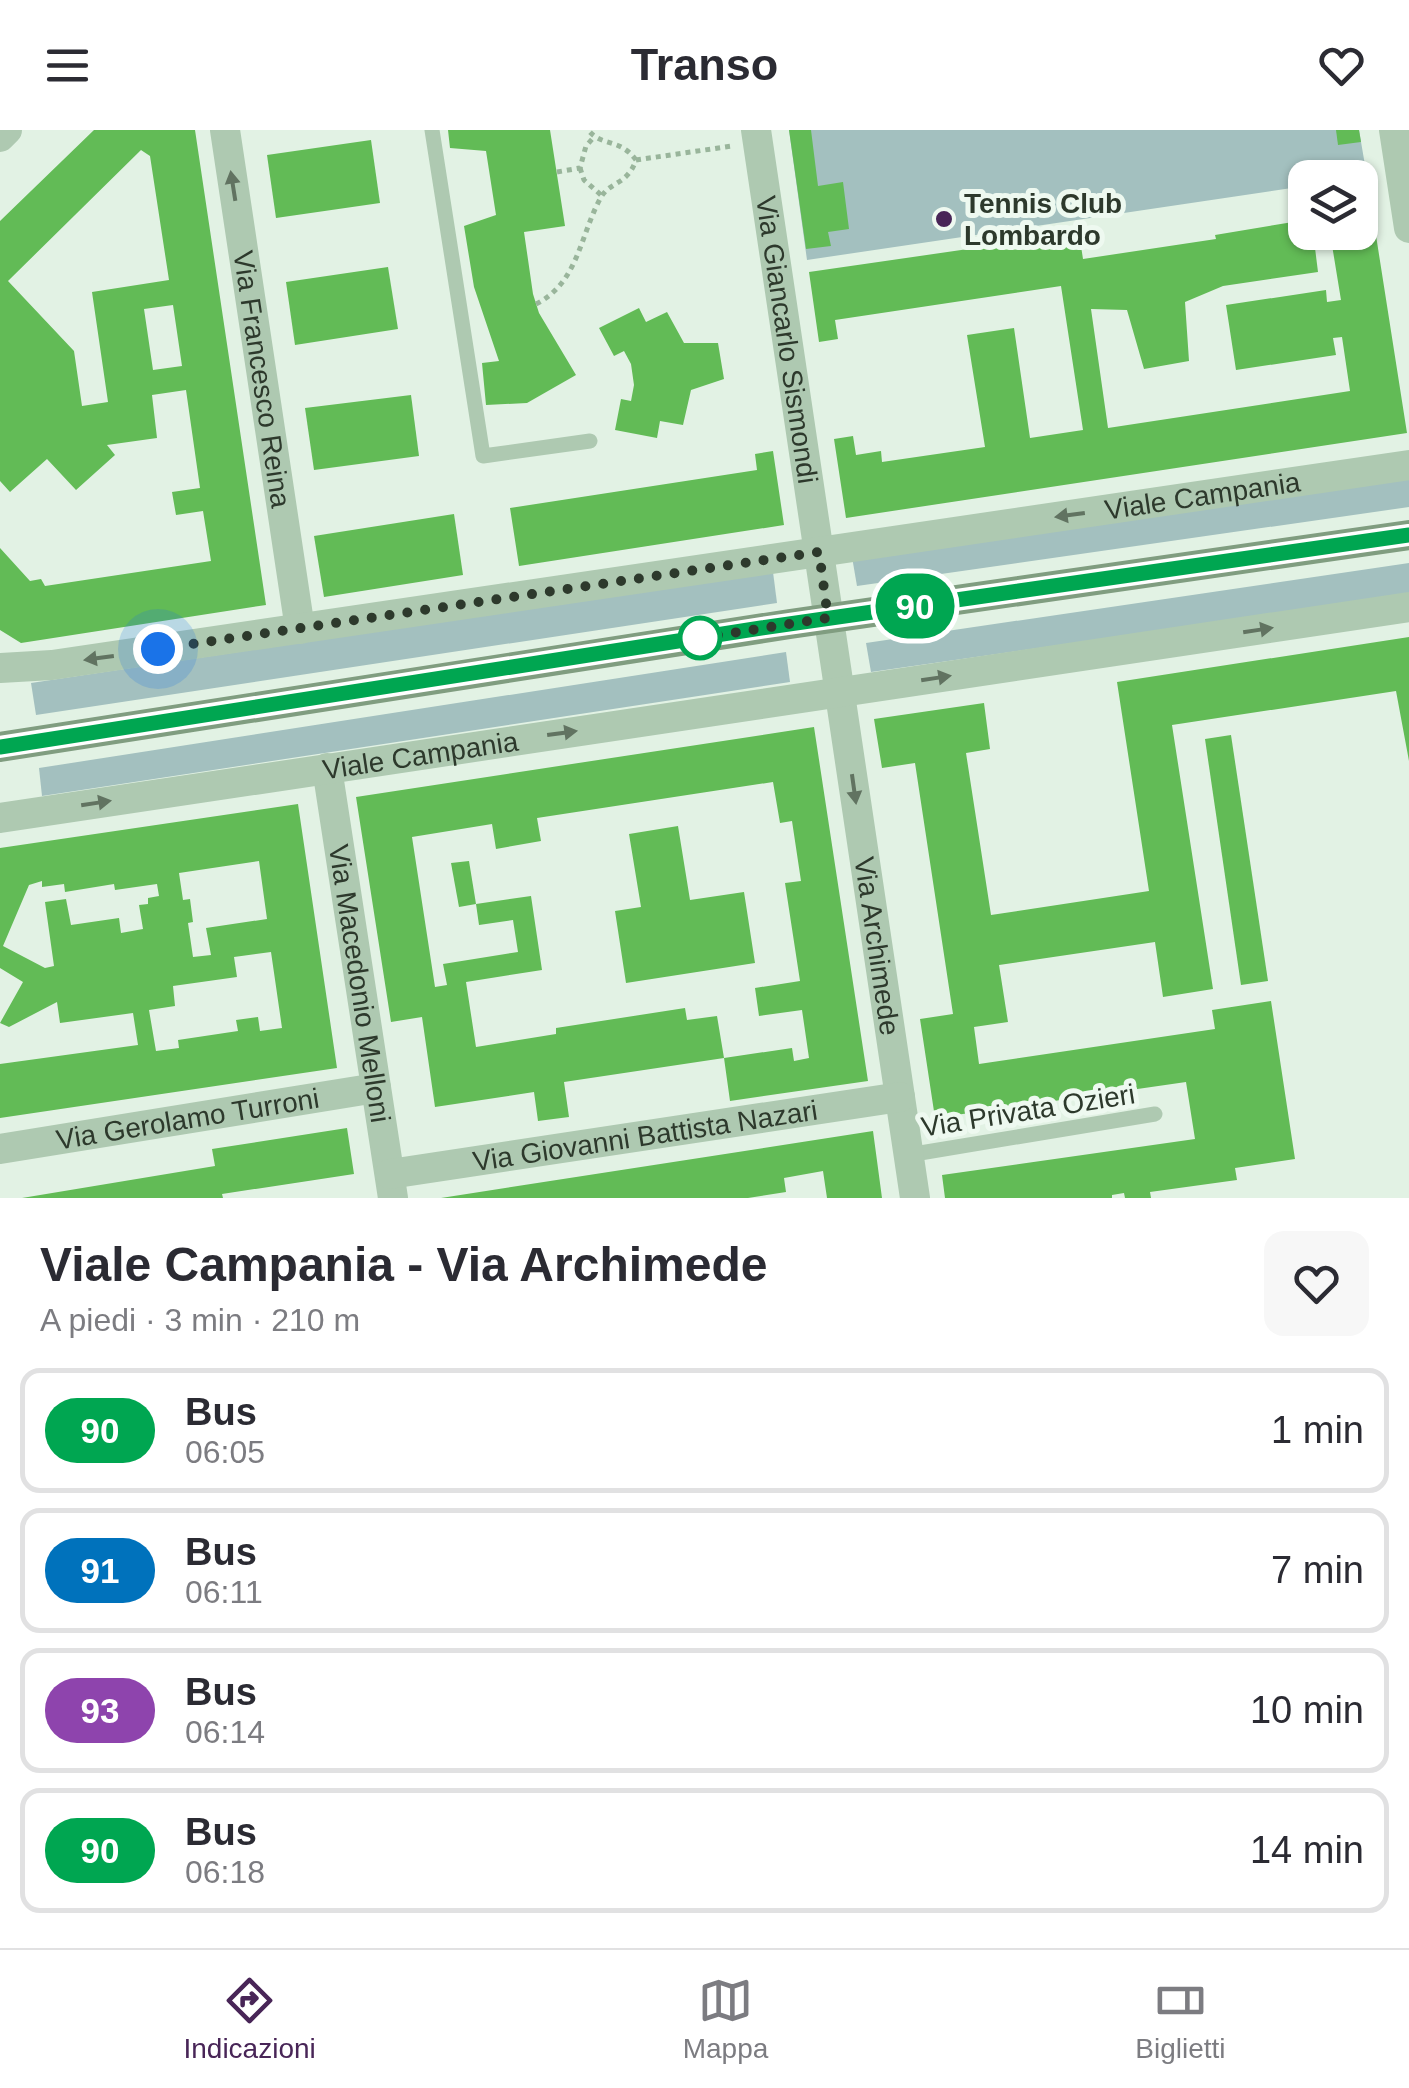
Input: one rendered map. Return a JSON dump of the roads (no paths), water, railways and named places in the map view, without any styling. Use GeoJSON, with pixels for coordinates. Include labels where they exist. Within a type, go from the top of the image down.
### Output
{"type":"FeatureCollection","features":[{"type":"Feature","properties":{"kind":"main road"},"geometry":{"type":"LineString","coordinates":[[0,746],[828,618],[1409,535]]}},
{"type":"Feature","properties":{"kind":"street"},"geometry":{"type":"LineString","coordinates":[[0,137],[8,130]]}},
{"type":"Feature","properties":{"kind":"street","name":"Via Francesco Reina"},"geometry":{"type":"LineString","coordinates":[[225,130],[300,629]]}},
{"type":"Feature","properties":{"kind":"street"},"geometry":{"type":"LineString","coordinates":[[1394,130],[1409,228]]}},
{"type":"Feature","properties":{"kind":"street","name":"Via Giancarlo Sismondi"},"geometry":{"type":"LineString","coordinates":[[744,138],[819,552]]}},
{"type":"Feature","properties":{"kind":"street","name":"Viale Campania"},"geometry":{"type":"LineString","coordinates":[[0,668],[28,668],[300,629],[1409,465]]}},
{"type":"Feature","properties":{"kind":"street"},"geometry":{"type":"LineString","coordinates":[[819,552],[840,693]]}},
{"type":"Feature","properties":{"kind":"street","name":"Viale Campania"},"geometry":{"type":"LineString","coordinates":[[0,818],[1409,607]]}},
{"type":"Feature","properties":{"kind":"street","name":"Via Archimede"},"geometry":{"type":"LineString","coordinates":[[840,693],[915,1198]]}},
{"type":"Feature","properties":{"kind":"street","name":"Via Macedonio Melloni"},"geometry":{"type":"LineString","coordinates":[[327,768],[391,1186]]}},
{"type":"Feature","properties":{"kind":"street","name":"Via Gerolamo Turroni"},"geometry":{"type":"LineString","coordinates":[[0,1149],[376,1088]]}},
{"type":"Feature","properties":{"kind":"street","name":"Via Giovanni Battista Nazari"},"geometry":{"type":"LineString","coordinates":[[391,1186],[900,1097]]}},
{"type":"Feature","properties":{"kind":"lane"},"geometry":{"type":"LineString","coordinates":[[432,130],[483,456],[590,441]]}},
{"type":"Feature","properties":{"kind":"lane","name":"Via Privata Ozieri"},"geometry":{"type":"LineString","coordinates":[[908,1154],[1155,1114]]}},
{"type":"Feature","properties":{"kind":"place","name":"Tennis Club Lombardo"},"geometry":{"type":"Point","coordinates":[944,219]}}]}
